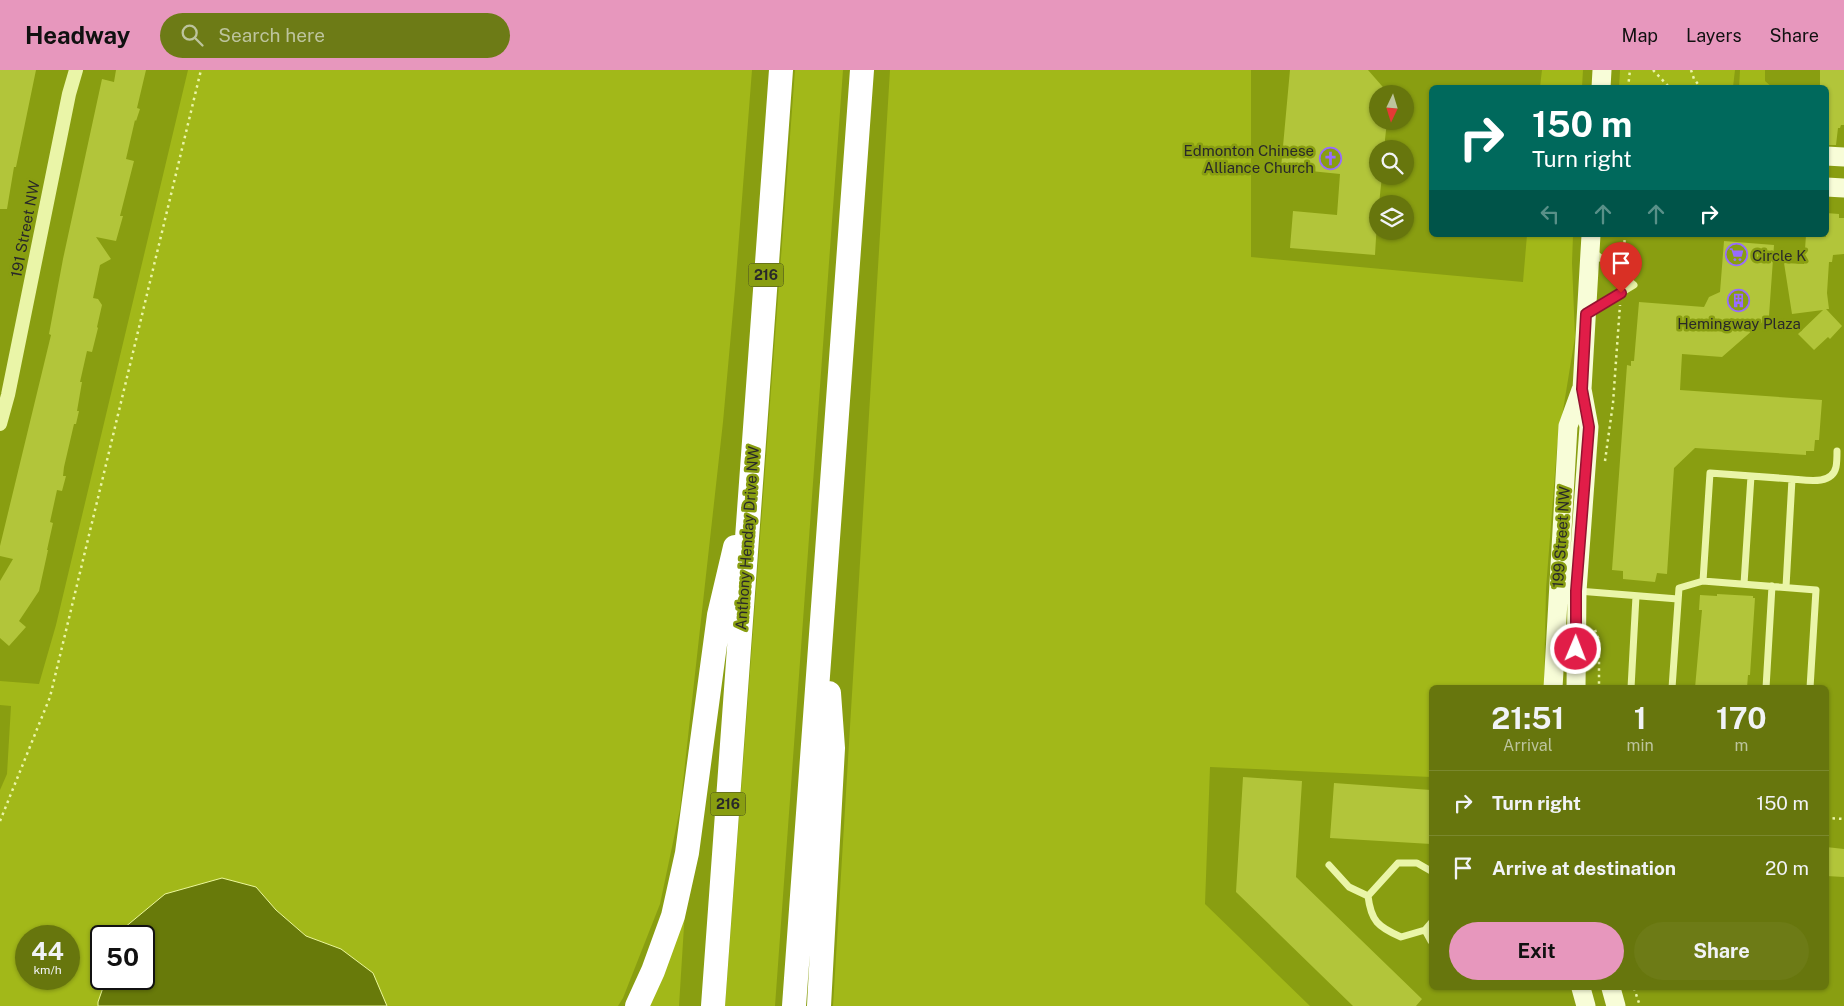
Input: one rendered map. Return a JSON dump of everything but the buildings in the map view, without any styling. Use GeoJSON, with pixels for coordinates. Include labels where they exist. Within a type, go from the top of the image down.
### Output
{"type":"FeatureCollection","features":[{"type":"Feature","properties":{"kind":"highway","name":"Anthony Henday Drive NW"},"geometry":{"type":"LineString","coordinates":[[713,1006],[782,70]]}},
{"type":"Feature","properties":{"kind":"highway"},"geometry":{"type":"LineString","coordinates":[[794,1006],[862,70]]}},
{"type":"Feature","properties":{"kind":"highway"},"geometry":{"type":"LineString","coordinates":[[637,1006],[653,972],[673,916],[687,853],[719,615],[751,480]]}},
{"type":"Feature","properties":{"kind":"highway"},"geometry":{"type":"LineString","coordinates":[[819,1006],[833,748],[823,609]]}},
{"type":"Feature","properties":{"kind":"main road"},"geometry":{"type":"LineString","coordinates":[[1600,85],[1602,70]]}},
{"type":"Feature","properties":{"kind":"main road"},"geometry":{"type":"LineString","coordinates":[[1829,156],[1844,157]]}},
{"type":"Feature","properties":{"kind":"main road"},"geometry":{"type":"LineString","coordinates":[[1829,187],[1844,188]]}},
{"type":"Feature","properties":{"kind":"main road","name":"199 Street NW"},"geometry":{"type":"LineString","coordinates":[[1576,685],[1567,590],[1568,426],[1582,389],[1591,242]]}},
{"type":"Feature","properties":{"kind":"main road","name":"199 Street NW"},"geometry":{"type":"LineString","coordinates":[[1552,685],[1567,590]]}},
{"type":"Feature","properties":{"kind":"main road"},"geometry":{"type":"LineString","coordinates":[[1582,990],[1586,1006]]}},
{"type":"Feature","properties":{"kind":"main road"},"geometry":{"type":"LineString","coordinates":[[1612,990],[1616,1006]]}},
{"type":"Feature","properties":{"kind":"street","name":"191 Street NW"},"geometry":{"type":"LineString","coordinates":[[0,424],[4,394],[69,94],[76,70]]}},
{"type":"Feature","properties":{"kind":"lane"},"geometry":{"type":"LineString","coordinates":[[1586,314],[1634,285],[1591,242]]}},
{"type":"Feature","properties":{"kind":"lane"},"geometry":{"type":"LineString","coordinates":[[1703,581],[1710,473],[1816,481],[1828,478],[1836,470],[1837,451]]}},
{"type":"Feature","properties":{"kind":"lane"},"geometry":{"type":"LineString","coordinates":[[1744,584],[1751,476]]}},
{"type":"Feature","properties":{"kind":"lane"},"geometry":{"type":"LineString","coordinates":[[1786,588],[1792,479]]}},
{"type":"Feature","properties":{"kind":"lane"},"geometry":{"type":"LineString","coordinates":[[1672,685],[1678,588],[1703,581],[1816,590],[1810,685]]}},
{"type":"Feature","properties":{"kind":"lane"},"geometry":{"type":"LineString","coordinates":[[1766,685],[1772,586]]}},
{"type":"Feature","properties":{"kind":"lane"},"geometry":{"type":"LineString","coordinates":[[1567,590],[1678,599]]}},
{"type":"Feature","properties":{"kind":"lane"},"geometry":{"type":"LineString","coordinates":[[1631,685],[1636,596]]}},
{"type":"Feature","properties":{"kind":"lane"},"geometry":{"type":"LineString","coordinates":[[1429,870],[1417,863],[1398,863],[1368,896],[1369,910],[1375,922],[1386,930],[1401,937],[1425,930],[1429,925]]}},
{"type":"Feature","properties":{"kind":"lane"},"geometry":{"type":"LineString","coordinates":[[1329,865],[1349,887],[1368,896]]}},
{"type":"Feature","properties":{"kind":"lane"},"geometry":{"type":"LineString","coordinates":[[1425,930],[1429,937]]}},
{"type":"Feature","properties":{"kind":"path"},"geometry":{"type":"LineString","coordinates":[[0,820],[50,697],[201,70]]}},
{"type":"Feature","properties":{"kind":"path"},"geometry":{"type":"LineString","coordinates":[[1628,85],[1630,70]]}},
{"type":"Feature","properties":{"kind":"path"},"geometry":{"type":"LineString","coordinates":[[1653,70],[1667,85]]}},
{"type":"Feature","properties":{"kind":"path"},"geometry":{"type":"LineString","coordinates":[[1690,70],[1699,85]]}},
{"type":"Feature","properties":{"kind":"path"},"geometry":{"type":"LineString","coordinates":[[1622,275],[1625,237]]}},
{"type":"Feature","properties":{"kind":"path"},"geometry":{"type":"LineString","coordinates":[[1604,468],[1613,404],[1621,293]]}},
{"type":"Feature","properties":{"kind":"path"},"geometry":{"type":"LineString","coordinates":[[1593,626],[1599,640],[1599,685]]}},
{"type":"Feature","properties":{"kind":"path"},"geometry":{"type":"LineString","coordinates":[[1829,818],[1844,819]]}},
{"type":"Feature","properties":{"kind":"path"},"geometry":{"type":"LineString","coordinates":[[1635,990],[1640,1006]]}},
{"type":"Feature","properties":{"kind":"shaded area"},"geometry":{"type":"Polygon","coordinates":[[[188,70],[752,70],[723,422],[680,809],[660,904],[623,998],[618,1006],[387,1006],[372,973],[341,949],[306,936],[276,910],[256,887],[134,925],[90,925],[90,990],[102,990],[98,1006],[0,1006],[0,790],[7,774],[11,706],[0,705],[0,681],[39,684],[56,625],[188,70]]]}},
{"type":"Feature","properties":{"kind":"shaded area"},"geometry":{"type":"Polygon","coordinates":[[[795,70],[843,70],[775,1006],[725,1006],[795,70]]]}},
{"type":"Feature","properties":{"kind":"shaded area"},"geometry":{"type":"Polygon","coordinates":[[[890,70],[1251,70],[1251,257],[1523,282],[1527,237],[1573,237],[1575,337],[1557,447],[1546,589],[1544,685],[1429,685],[1429,777],[1210,767],[1205,904],[1310,1006],[833,1006],[890,70]]]}},
{"type":"Feature","properties":{"kind":"shaded area"},"geometry":{"type":"Polygon","coordinates":[[[1542,70],[1583,70],[1582,85],[1540,85],[1542,70]]]}},
{"type":"Feature","properties":{"kind":"shaded area"},"geometry":{"type":"Polygon","coordinates":[[[1620,70],[1735,70],[1733,85],[1619,85],[1620,70]]]}},
{"type":"Feature","properties":{"kind":"shaded area"},"geometry":{"type":"Polygon","coordinates":[[[1740,70],[1765,70],[1765,81],[1770,85],[1739,85],[1740,70]]]}},
{"type":"Feature","properties":{"kind":"shaded area"},"geometry":{"type":"Polygon","coordinates":[[[222,878],[256,887],[276,910],[306,936],[341,949],[373,973],[387,1006],[98,1006],[102,990],[155,990],[155,925],[128,925],[165,894],[222,878]]]}},
{"type":"Feature","properties":{"kind":"shaded area"},"geometry":{"type":"Polygon","coordinates":[[[686,894],[679,1006],[645,1006],[686,894]]]}},
{"type":"Feature","properties":{"kind":"place","name":"Edmonton Chinese Alliance Church"},"geometry":{"type":"Point","coordinates":[1330,159]}},
{"type":"Feature","properties":{"kind":"place","name":"Circle K"},"geometry":{"type":"Point","coordinates":[1736,255]}},
{"type":"Feature","properties":{"kind":"place","name":"Hemingway Plaza"},"geometry":{"type":"Point","coordinates":[1739,300]}},
{"type":"Feature","properties":{"kind":"route"},"geometry":{"type":"LineString","coordinates":[[1576,649],[1576,591],[1589,427],[1582,389],[1586,314],[1621,293]]}}]}
